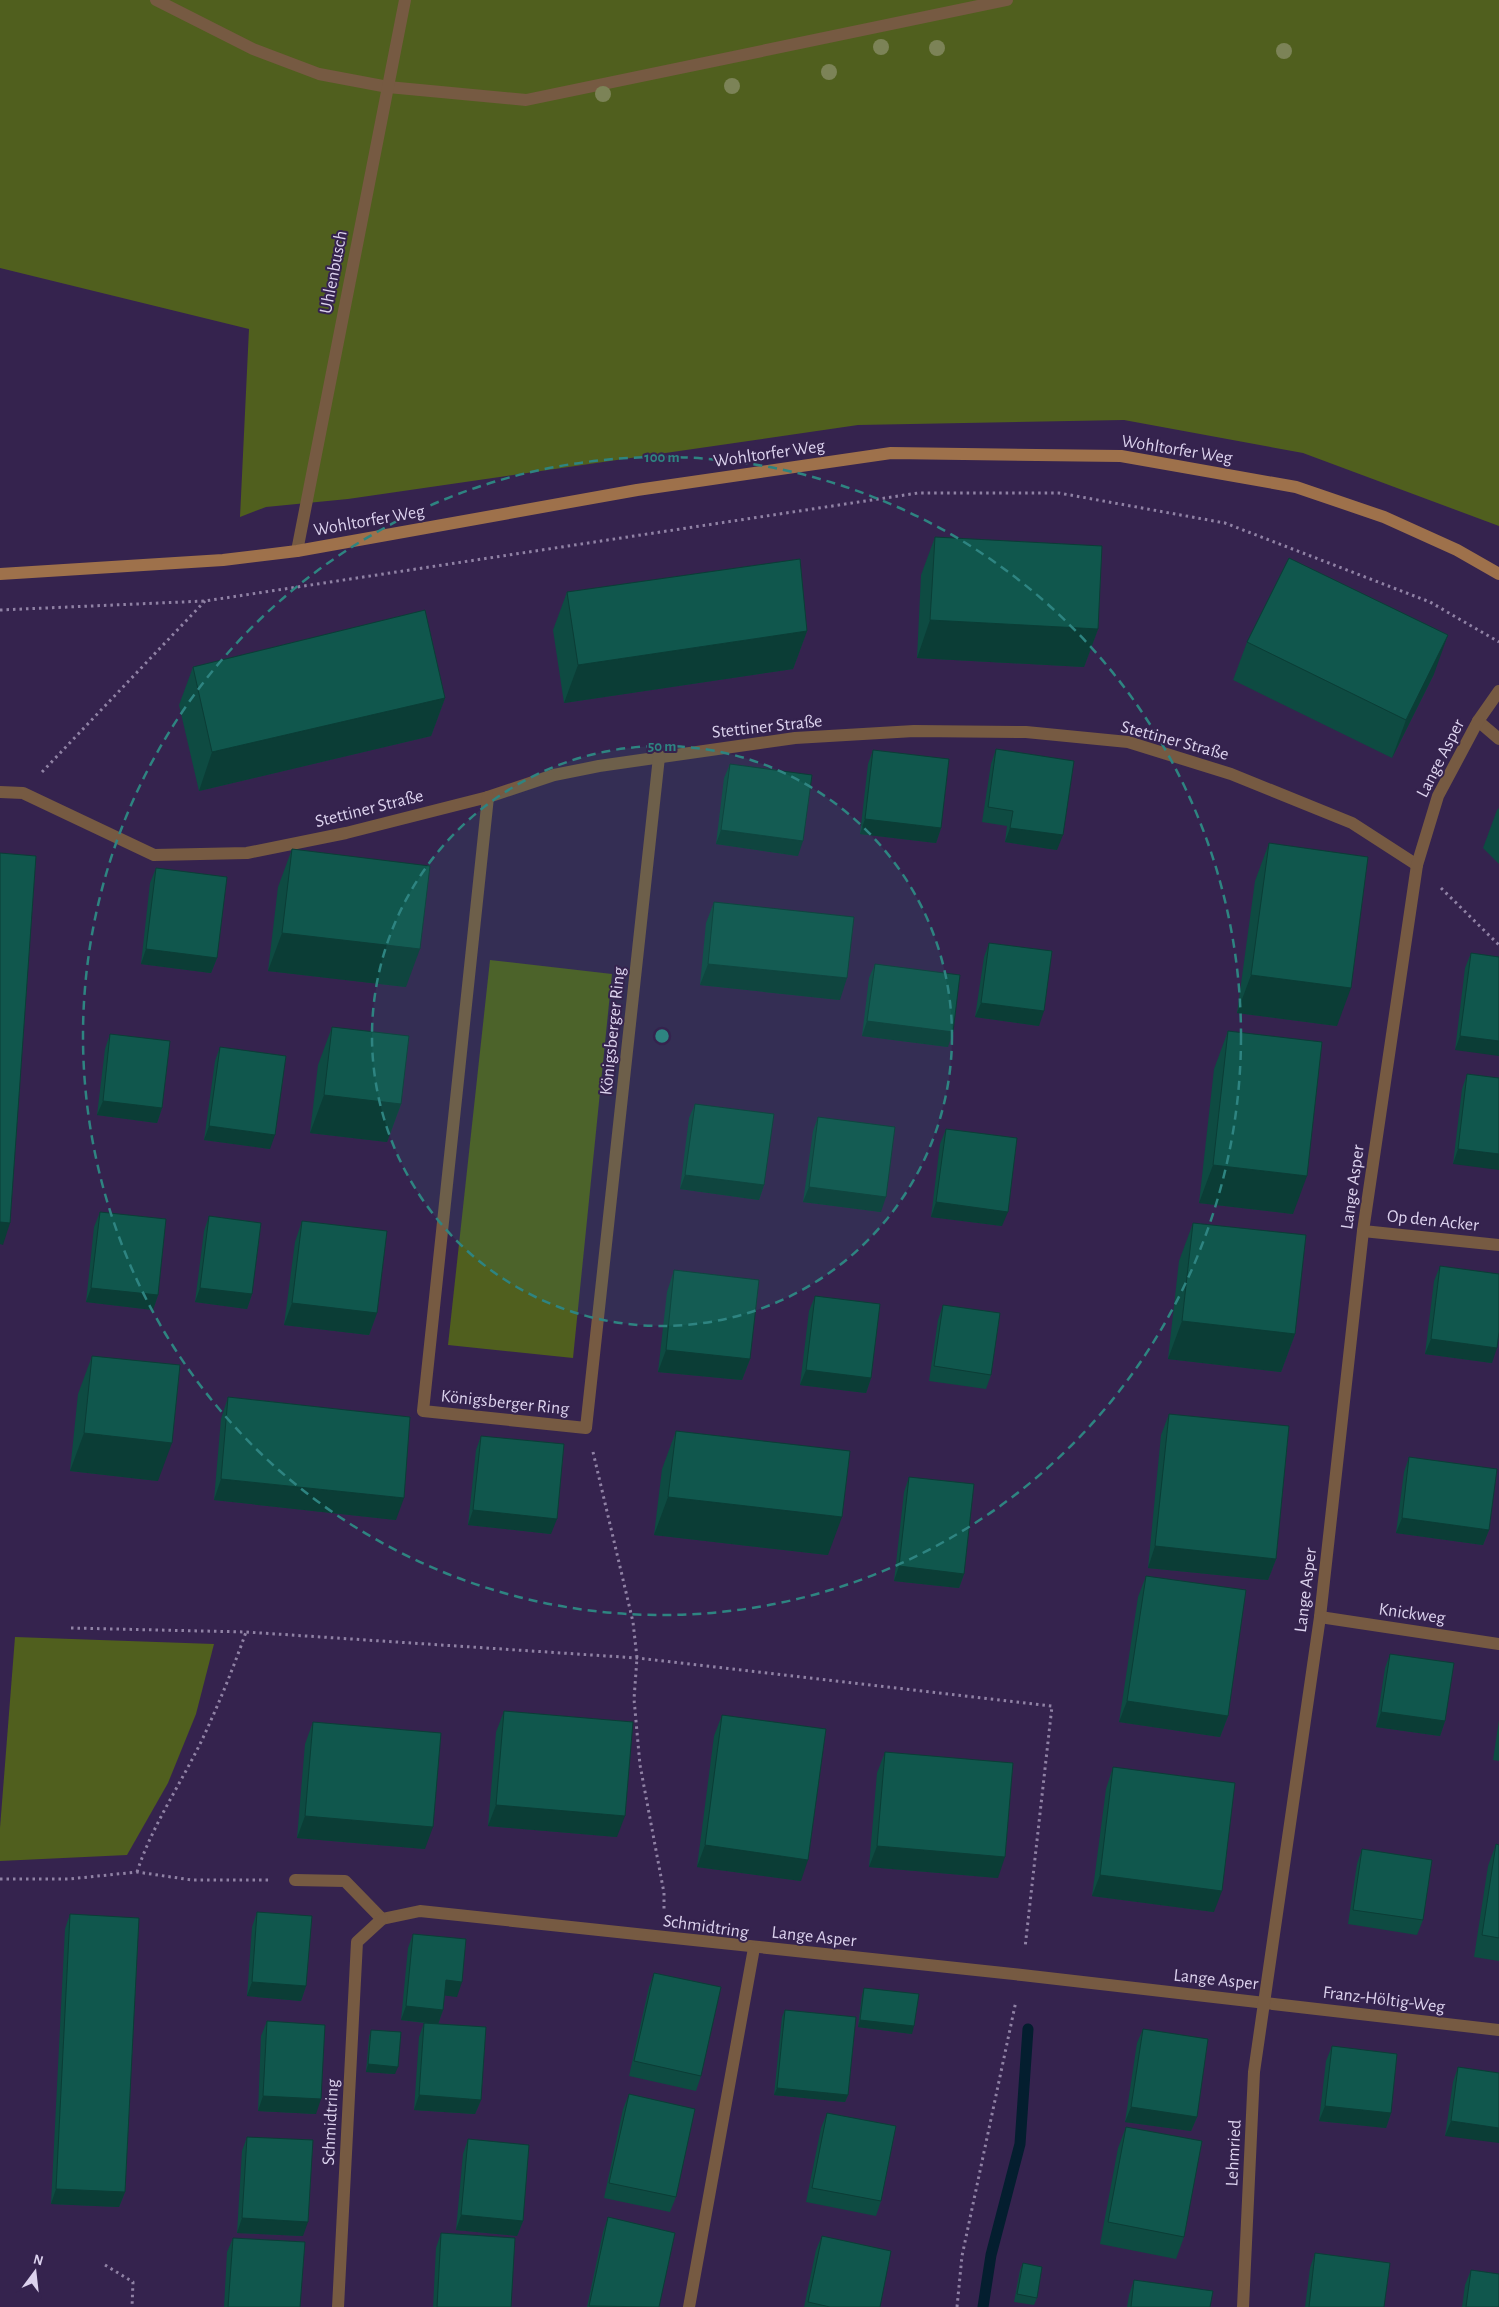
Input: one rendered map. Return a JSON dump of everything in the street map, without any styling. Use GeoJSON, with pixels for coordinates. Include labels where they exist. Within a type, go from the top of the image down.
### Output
{"type":"FeatureCollection","features":[{"type":"Feature","properties":{"kind":"main road","name":"Wohltorfer Weg"},"geometry":{"type":"LineString","coordinates":[[0,574],[223,560],[297,551],[637,490],[892,453],[1121,456],[1296,487],[1384,517],[1456,550],[1499,574]]}},
{"type":"Feature","properties":{"kind":"street"},"geometry":{"type":"LineString","coordinates":[[156,0],[253,49],[319,74],[388,87],[526,100],[1007,0]]}},
{"type":"Feature","properties":{"kind":"street","name":"Uhlenbusch"},"geometry":{"type":"LineString","coordinates":[[297,551],[405,0]]}},
{"type":"Feature","properties":{"kind":"street","name":"Lange Asper"},"geometry":{"type":"LineString","coordinates":[[754,1948],[1265,2002],[1320,1617],[1363,1231],[1417,865],[1438,796],[1478,721],[1499,691]]}},
{"type":"Feature","properties":{"kind":"street"},"geometry":{"type":"LineString","coordinates":[[1478,721],[1499,739]]}},
{"type":"Feature","properties":{"kind":"street","name":"Stettiner Straße"},"geometry":{"type":"LineString","coordinates":[[0,792],[23,793],[154,854],[247,853],[346,833],[488,796],[554,775],[659,757],[796,738],[914,731],[1026,732],[1128,742],[1232,774],[1352,823],[1417,865]]}},
{"type":"Feature","properties":{"kind":"street","name":"Königsberger Ring"},"geometry":{"type":"LineString","coordinates":[[488,796],[423,1411],[586,1428],[659,757]]}},
{"type":"Feature","properties":{"kind":"street","name":"Op den Acker"},"geometry":{"type":"LineString","coordinates":[[1363,1231],[1499,1245]]}},
{"type":"Feature","properties":{"kind":"street","name":"Knickweg"},"geometry":{"type":"LineString","coordinates":[[1320,1617],[1499,1644]]}},
{"type":"Feature","properties":{"kind":"street"},"geometry":{"type":"LineString","coordinates":[[294,1880],[346,1881],[382,1919]]}},
{"type":"Feature","properties":{"kind":"street","name":"Schmidtring"},"geometry":{"type":"LineString","coordinates":[[338,2307],[357,1942],[382,1919],[420,1911],[754,1948],[689,2307]]}},
{"type":"Feature","properties":{"kind":"street","name":"Franz-Höltig-Weg"},"geometry":{"type":"LineString","coordinates":[[1265,2002],[1499,2030]]}},
{"type":"Feature","properties":{"kind":"street","name":"Lehmried"},"geometry":{"type":"LineString","coordinates":[[1243,2307],[1254,2072],[1265,2002]]}},
{"type":"Feature","properties":{"kind":"path"},"geometry":{"type":"LineString","coordinates":[[0,610],[205,601],[918,493],[1059,493],[1225,523],[1430,602],[1499,642]]}},
{"type":"Feature","properties":{"kind":"path"},"geometry":{"type":"LineString","coordinates":[[23,793],[205,601]]}},
{"type":"Feature","properties":{"kind":"path"},"geometry":{"type":"LineString","coordinates":[[1417,865],[1499,945]]}},
{"type":"Feature","properties":{"kind":"path"},"geometry":{"type":"LineString","coordinates":[[586,1428],[633,1622],[637,1658],[634,1699],[640,1765],[664,1893],[664,1937]]}},
{"type":"Feature","properties":{"kind":"path"},"geometry":{"type":"LineString","coordinates":[[72,1628],[246,1632],[637,1658],[1052,1706],[1022,1975],[962,2256],[957,2307]]}},
{"type":"Feature","properties":{"kind":"path"},"geometry":{"type":"LineString","coordinates":[[137,1872],[145,1847],[200,1742],[226,1686],[246,1632]]}},
{"type":"Feature","properties":{"kind":"path"},"geometry":{"type":"LineString","coordinates":[[0,1879],[69,1879],[137,1872],[192,1880],[294,1880]]}},
{"type":"Feature","properties":{"kind":"path"},"geometry":{"type":"LineString","coordinates":[[105,2265],[134,2282],[132,2307]]}},
{"type":"Feature","properties":{"kind":"green space"},"geometry":{"type":"Polygon","coordinates":[[[0,0],[1499,0],[1499,526],[1303,453],[1124,420],[858,425],[348,499],[266,507],[240,517],[249,329],[0,268],[0,0]]]}},
{"type":"Feature","properties":{"kind":"green space"},"geometry":{"type":"Polygon","coordinates":[[[490,960],[612,974],[573,1358],[448,1345],[490,960]]]}},
{"type":"Feature","properties":{"kind":"green space"},"geometry":{"type":"Polygon","coordinates":[[[15,1637],[214,1644],[196,1714],[168,1783],[127,1855],[0,1861],[0,1828],[15,1637]]]}},
{"type":"Feature","properties":{"kind":"building"},"geometry":{"type":"Polygon","coordinates":[[[935,537],[1102,546],[1098,629],[930,620],[935,537]]]}},
{"type":"Feature","properties":{"kind":"building"},"geometry":{"type":"Polygon","coordinates":[[[1289,558],[1448,635],[1406,720],[1247,642],[1289,558]]]}},
{"type":"Feature","properties":{"kind":"building"},"geometry":{"type":"Polygon","coordinates":[[[800,559],[807,631],[578,665],[567,592],[800,559]]]}},
{"type":"Feature","properties":{"kind":"building"},"geometry":{"type":"Polygon","coordinates":[[[425,610],[445,698],[212,752],[193,667],[425,610]]]}},
{"type":"Feature","properties":{"kind":"building"},"geometry":{"type":"Polygon","coordinates":[[[996,749],[1074,761],[1063,835],[1010,828],[1013,811],[988,807],[996,749]]]}},
{"type":"Feature","properties":{"kind":"building"},"geometry":{"type":"Polygon","coordinates":[[[873,750],[949,759],[941,828],[865,819],[873,750]]]}},
{"type":"Feature","properties":{"kind":"building"},"geometry":{"type":"Polygon","coordinates":[[[730,764],[812,775],[803,841],[721,830],[730,764]]]}},
{"type":"Feature","properties":{"kind":"building"},"geometry":{"type":"Polygon","coordinates":[[[1269,843],[1368,857],[1351,988],[1251,975],[1269,843]]]}},
{"type":"Feature","properties":{"kind":"building"},"geometry":{"type":"Polygon","coordinates":[[[292,849],[430,866],[420,949],[282,933],[292,849]]]}},
{"type":"Feature","properties":{"kind":"building"},"geometry":{"type":"Polygon","coordinates":[[[0,853],[36,856],[10,1223],[0,1222],[0,853]]]}},
{"type":"Feature","properties":{"kind":"building"},"geometry":{"type":"Polygon","coordinates":[[[156,868],[227,877],[217,958],[146,949],[156,868]]]}},
{"type":"Feature","properties":{"kind":"building"},"geometry":{"type":"Polygon","coordinates":[[[714,902],[854,917],[847,978],[708,964],[714,902]]]}},
{"type":"Feature","properties":{"kind":"building"},"geometry":{"type":"Polygon","coordinates":[[[989,943],[1052,951],[1044,1011],[981,1003],[989,943]]]}},
{"type":"Feature","properties":{"kind":"building"},"geometry":{"type":"Polygon","coordinates":[[[1471,953],[1499,957],[1499,1041],[1460,1036],[1471,953]]]}},
{"type":"Feature","properties":{"kind":"building"},"geometry":{"type":"Polygon","coordinates":[[[875,964],[960,975],[953,1032],[867,1021],[875,964]]]}},
{"type":"Feature","properties":{"kind":"building"},"geometry":{"type":"Polygon","coordinates":[[[332,1027],[409,1036],[401,1104],[324,1095],[332,1027]]]}},
{"type":"Feature","properties":{"kind":"building"},"geometry":{"type":"Polygon","coordinates":[[[1228,1031],[1322,1042],[1307,1176],[1213,1165],[1228,1031]]]}},
{"type":"Feature","properties":{"kind":"building"},"geometry":{"type":"Polygon","coordinates":[[[110,1034],[170,1041],[162,1108],[103,1101],[110,1034]]]}},
{"type":"Feature","properties":{"kind":"building"},"geometry":{"type":"Polygon","coordinates":[[[220,1047],[286,1056],[275,1135],[209,1126],[220,1047]]]}},
{"type":"Feature","properties":{"kind":"building"},"geometry":{"type":"Polygon","coordinates":[[[1467,1074],[1499,1078],[1499,1154],[1458,1149],[1467,1074]]]}},
{"type":"Feature","properties":{"kind":"building"},"geometry":{"type":"Polygon","coordinates":[[[695,1104],[774,1114],[764,1185],[685,1175],[695,1104]]]}},
{"type":"Feature","properties":{"kind":"building"},"geometry":{"type":"Polygon","coordinates":[[[818,1117],[895,1127],[886,1197],[809,1187],[818,1117]]]}},
{"type":"Feature","properties":{"kind":"building"},"geometry":{"type":"Polygon","coordinates":[[[946,1129],[1017,1138],[1008,1212],[936,1202],[946,1129]]]}},
{"type":"Feature","properties":{"kind":"building"},"geometry":{"type":"Polygon","coordinates":[[[100,1212],[166,1219],[158,1295],[91,1288],[100,1212]]]}},
{"type":"Feature","properties":{"kind":"building"},"geometry":{"type":"Polygon","coordinates":[[[209,1216],[261,1223],[252,1294],[200,1288],[209,1216]]]}},
{"type":"Feature","properties":{"kind":"building"},"geometry":{"type":"Polygon","coordinates":[[[302,1221],[387,1231],[377,1313],[292,1303],[302,1221]]]}},
{"type":"Feature","properties":{"kind":"building"},"geometry":{"type":"Polygon","coordinates":[[[1193,1223],[1306,1235],[1295,1334],[1182,1321],[1193,1223]]]}},
{"type":"Feature","properties":{"kind":"building"},"geometry":{"type":"Polygon","coordinates":[[[1440,1266],[1499,1274],[1499,1332],[1497,1348],[1431,1339],[1440,1266]]]}},
{"type":"Feature","properties":{"kind":"building"},"geometry":{"type":"Polygon","coordinates":[[[674,1270],[759,1280],[750,1359],[666,1350],[674,1270]]]}},
{"type":"Feature","properties":{"kind":"building"},"geometry":{"type":"Polygon","coordinates":[[[815,1296],[880,1304],[871,1378],[806,1370],[815,1296]]]}},
{"type":"Feature","properties":{"kind":"building"},"geometry":{"type":"Polygon","coordinates":[[[943,1305],[1000,1313],[991,1375],[934,1366],[943,1305]]]}},
{"type":"Feature","properties":{"kind":"building"},"geometry":{"type":"Polygon","coordinates":[[[92,1356],[180,1365],[172,1443],[84,1433],[92,1356]]]}},
{"type":"Feature","properties":{"kind":"building"},"geometry":{"type":"Polygon","coordinates":[[[228,1397],[410,1417],[404,1498],[221,1479],[228,1397]]]}},
{"type":"Feature","properties":{"kind":"building"},"geometry":{"type":"Polygon","coordinates":[[[1169,1414],[1289,1426],[1276,1559],[1155,1546],[1169,1414]]]}},
{"type":"Feature","properties":{"kind":"building"},"geometry":{"type":"Polygon","coordinates":[[[676,1431],[850,1451],[842,1517],[668,1497],[676,1431]]]}},
{"type":"Feature","properties":{"kind":"building"},"geometry":{"type":"Polygon","coordinates":[[[481,1436],[564,1444],[557,1519],[473,1510],[481,1436]]]}},
{"type":"Feature","properties":{"kind":"building"},"geometry":{"type":"Polygon","coordinates":[[[1409,1457],[1497,1469],[1489,1530],[1402,1518],[1409,1457]]]}},
{"type":"Feature","properties":{"kind":"building"},"geometry":{"type":"Polygon","coordinates":[[[909,1477],[974,1484],[964,1574],[899,1566],[909,1477]]]}},
{"type":"Feature","properties":{"kind":"building"},"geometry":{"type":"Polygon","coordinates":[[[1146,1576],[1246,1590],[1228,1716],[1127,1701],[1146,1576]]]}},
{"type":"Feature","properties":{"kind":"building"},"geometry":{"type":"Polygon","coordinates":[[[1390,1654],[1454,1663],[1445,1721],[1381,1712],[1390,1654]]]}},
{"type":"Feature","properties":{"kind":"building"},"geometry":{"type":"Polygon","coordinates":[[[504,1711],[633,1722],[625,1816],[496,1805],[504,1711]]]}},
{"type":"Feature","properties":{"kind":"building"},"geometry":{"type":"Polygon","coordinates":[[[722,1715],[826,1729],[808,1860],[705,1845],[722,1715]]]}},
{"type":"Feature","properties":{"kind":"building"},"geometry":{"type":"Polygon","coordinates":[[[313,1722],[441,1733],[433,1827],[305,1816],[313,1722]]]}},
{"type":"Feature","properties":{"kind":"building"},"geometry":{"type":"Polygon","coordinates":[[[885,1752],[1013,1763],[1005,1857],[877,1846],[885,1752]]]}},
{"type":"Feature","properties":{"kind":"building"},"geometry":{"type":"Polygon","coordinates":[[[1113,1767],[1235,1783],[1222,1891],[1100,1875],[1113,1767]]]}},
{"type":"Feature","properties":{"kind":"building"},"geometry":{"type":"Polygon","coordinates":[[[1496,1844],[1499,1845],[1499,1938],[1482,1935],[1496,1844]]]}},
{"type":"Feature","properties":{"kind":"building"},"geometry":{"type":"Polygon","coordinates":[[[1362,1849],[1432,1860],[1423,1920],[1353,1910],[1362,1849]]]}},
{"type":"Feature","properties":{"kind":"building"},"geometry":{"type":"Polygon","coordinates":[[[257,1912],[312,1916],[306,1986],[252,1982],[257,1912]]]}},
{"type":"Feature","properties":{"kind":"building"},"geometry":{"type":"Polygon","coordinates":[[[70,1914],[139,1918],[125,2192],[56,2189],[70,1914]]]}},
{"type":"Feature","properties":{"kind":"building"},"geometry":{"type":"Polygon","coordinates":[[[413,1934],[466,1939],[462,1982],[446,1980],[443,2010],[406,2006],[413,1934]]]}},
{"type":"Feature","properties":{"kind":"building"},"geometry":{"type":"Polygon","coordinates":[[[654,1973],[721,1987],[701,2076],[634,2061],[654,1973]]]}},
{"type":"Feature","properties":{"kind":"building"},"geometry":{"type":"Polygon","coordinates":[[[864,1988],[919,1994],[914,2026],[860,2020],[864,1988]]]}},
{"type":"Feature","properties":{"kind":"building"},"geometry":{"type":"Polygon","coordinates":[[[785,2010],[856,2017],[848,2095],[777,2088],[785,2010]]]}},
{"type":"Feature","properties":{"kind":"building"},"geometry":{"type":"Polygon","coordinates":[[[267,2021],[325,2025],[321,2099],[263,2096],[267,2021]]]}},
{"type":"Feature","properties":{"kind":"building"},"geometry":{"type":"Polygon","coordinates":[[[424,2023],[486,2027],[481,2100],[419,2095],[424,2023]]]}},
{"type":"Feature","properties":{"kind":"building"},"geometry":{"type":"Polygon","coordinates":[[[1143,2029],[1208,2039],[1197,2117],[1131,2107],[1143,2029]]]}},
{"type":"Feature","properties":{"kind":"building"},"geometry":{"type":"Polygon","coordinates":[[[371,2030],[401,2032],[398,2067],[368,2064],[371,2030]]]}},
{"type":"Feature","properties":{"kind":"building"},"geometry":{"type":"Polygon","coordinates":[[[1332,2046],[1397,2054],[1391,2113],[1325,2106],[1332,2046]]]}},
{"type":"Feature","properties":{"kind":"building"},"geometry":{"type":"Polygon","coordinates":[[[1458,2067],[1499,2073],[1499,2128],[1451,2121],[1458,2067]]]}},
{"type":"Feature","properties":{"kind":"building"},"geometry":{"type":"Polygon","coordinates":[[[629,2094],[695,2109],[676,2197],[609,2183],[629,2094]]]}},
{"type":"Feature","properties":{"kind":"building"},"geometry":{"type":"Polygon","coordinates":[[[827,2113],[896,2126],[881,2201],[812,2188],[827,2113]]]}},
{"type":"Feature","properties":{"kind":"building"},"geometry":{"type":"Polygon","coordinates":[[[1126,2127],[1202,2141],[1184,2237],[1108,2222],[1126,2127]]]}},
{"type":"Feature","properties":{"kind":"building"},"geometry":{"type":"Polygon","coordinates":[[[247,2137],[313,2140],[308,2222],[242,2218],[247,2137]]]}},
{"type":"Feature","properties":{"kind":"building"},"geometry":{"type":"Polygon","coordinates":[[[468,2139],[529,2145],[523,2221],[461,2215],[468,2139]]]}},
{"type":"Feature","properties":{"kind":"building"},"geometry":{"type":"Polygon","coordinates":[[[608,2217],[675,2233],[659,2307],[589,2306],[608,2217]]]}},
{"type":"Feature","properties":{"kind":"building"},"geometry":{"type":"Polygon","coordinates":[[[441,2233],[515,2238],[511,2307],[437,2307],[441,2233]]]}},
{"type":"Feature","properties":{"kind":"building"},"geometry":{"type":"Polygon","coordinates":[[[822,2236],[891,2251],[880,2307],[830,2307],[808,2302],[822,2236]]]}},
{"type":"Feature","properties":{"kind":"building"},"geometry":{"type":"Polygon","coordinates":[[[233,2238],[305,2242],[300,2307],[228,2307],[233,2238]]]}},
{"type":"Feature","properties":{"kind":"building"},"geometry":{"type":"Polygon","coordinates":[[[1315,2253],[1390,2263],[1384,2307],[1309,2307],[1315,2253]]]}},
{"type":"Feature","properties":{"kind":"building"},"geometry":{"type":"Polygon","coordinates":[[[1023,2263],[1042,2267],[1037,2298],[1017,2294],[1023,2263]]]}},
{"type":"Feature","properties":{"kind":"building"},"geometry":{"type":"Polygon","coordinates":[[[1471,2270],[1499,2274],[1499,2307],[1466,2307],[1471,2270]]]}},
{"type":"Feature","properties":{"kind":"building"},"geometry":{"type":"Polygon","coordinates":[[[1134,2280],[1213,2291],[1210,2307],[1131,2307],[1134,2280]]]}},
{"type":"Feature","properties":{"kind":"waterway"},"geometry":{"type":"LineString","coordinates":[[983,2307],[991,2255],[1020,2144],[1028,2029]]}}]}
